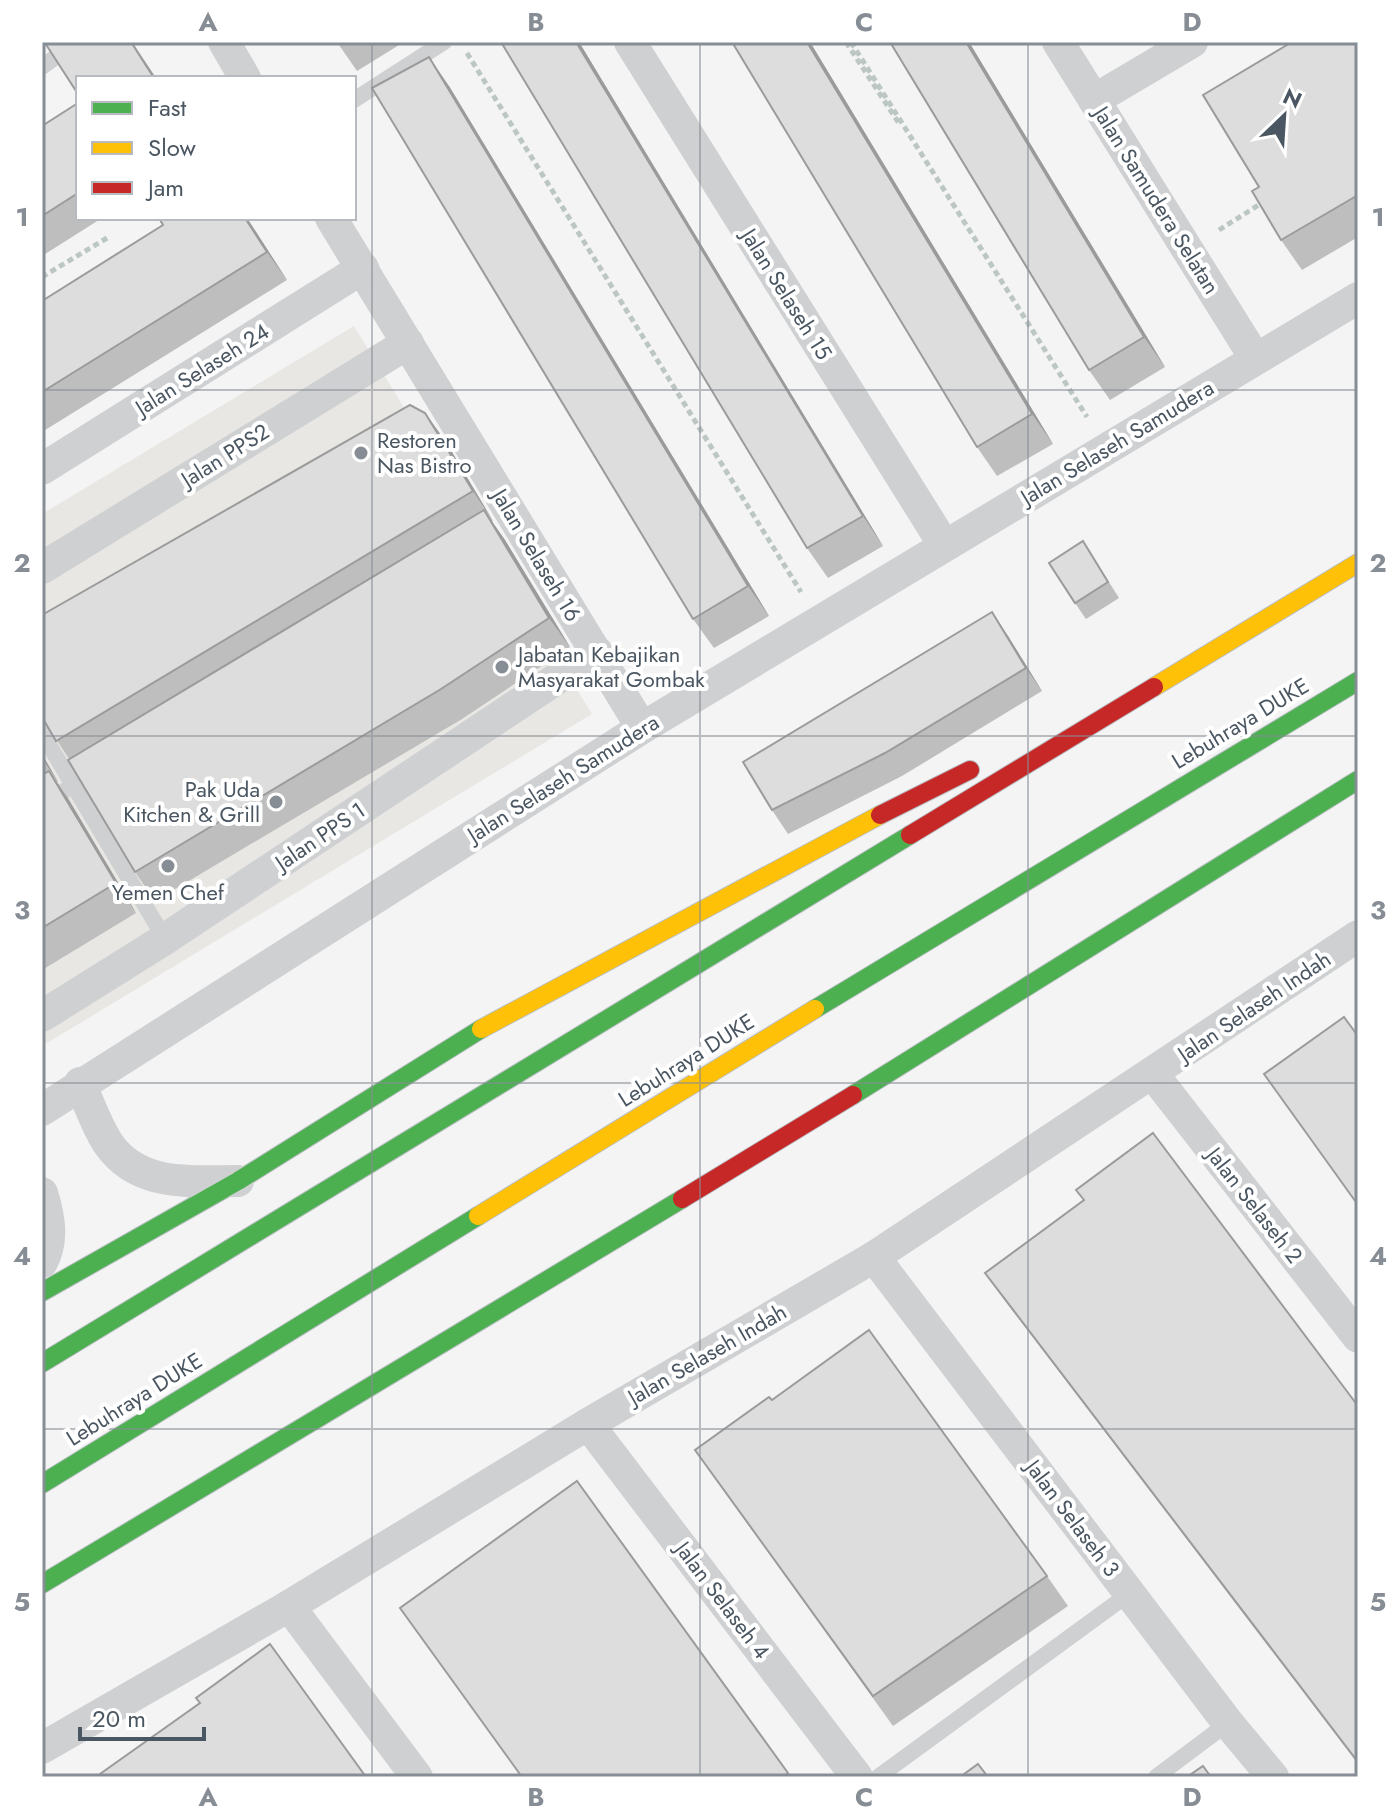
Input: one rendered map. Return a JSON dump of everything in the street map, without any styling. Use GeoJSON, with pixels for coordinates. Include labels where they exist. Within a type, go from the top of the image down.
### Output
{"type":"FeatureCollection","features":[{"type":"Feature","properties":{"kind":"highway"},"geometry":{"type":"LineString","coordinates":[[42,1363],[1358,563]]}},
{"type":"Feature","properties":{"kind":"highway"},"geometry":{"type":"LineString","coordinates":[[1042,734],[1227,642]]}},
{"type":"Feature","properties":{"kind":"highway","name":"Lebuhraya DUKE"},"geometry":{"type":"LineString","coordinates":[[42,1484],[891,962],[1358,681]]}},
{"type":"Feature","properties":{"kind":"highway"},"geometry":{"type":"LineString","coordinates":[[42,1292],[238,1181],[494,1021],[842,833],[985,762]]}},
{"type":"Feature","properties":{"kind":"highway"},"geometry":{"type":"LineString","coordinates":[[42,1584],[734,1168],[1160,907],[1358,780]]}},
{"type":"Feature","properties":{"kind":"street"},"geometry":{"type":"LineString","coordinates":[[224,42],[244,76]]}},
{"type":"Feature","properties":{"kind":"street","name":"Jalan Selaseh 15"},"geometry":{"type":"LineString","coordinates":[[630,42],[944,545]]}},
{"type":"Feature","properties":{"kind":"street","name":"Jalan Samudera Selatan"},"geometry":{"type":"LineString","coordinates":[[1058,42],[1255,358]]}},
{"type":"Feature","properties":{"kind":"street"},"geometry":{"type":"LineString","coordinates":[[1094,100],[1192,42]]}},
{"type":"Feature","properties":{"kind":"street","name":"Jalan Selaseh 16"},"geometry":{"type":"LineString","coordinates":[[332,220],[408,343],[509,524],[597,652],[642,728]]}},
{"type":"Feature","properties":{"kind":"street","name":"Jalan Selaseh 24"},"geometry":{"type":"LineString","coordinates":[[42,469],[363,268]]}},
{"type":"Feature","properties":{"kind":"street","name":"Jalan Selaseh Samudera"},"geometry":{"type":"LineString","coordinates":[[42,1110],[642,728],[1358,298]]}},
{"type":"Feature","properties":{"kind":"street","name":"Jalan PPS2"},"geometry":{"type":"LineString","coordinates":[[42,568],[408,343]]}},
{"type":"Feature","properties":{"kind":"street","name":"Jalan PPS 1"},"geometry":{"type":"LineString","coordinates":[[42,1016],[165,939],[597,652]]}},
{"type":"Feature","properties":{"kind":"street","name":"Jalan Selaseh Indah"},"geometry":{"type":"LineString","coordinates":[[42,1748],[289,1606],[588,1424],[874,1257],[1358,936]]}},
{"type":"Feature","properties":{"kind":"street","name":"Jalan Selaseh 2"},"geometry":{"type":"LineString","coordinates":[[1152,1073],[1358,1337]]}},
{"type":"Feature","properties":{"kind":"street"},"geometry":{"type":"LineString","coordinates":[[80,1083],[112,1150],[139,1173],[177,1181],[238,1181]]}},
{"type":"Feature","properties":{"kind":"street"},"geometry":{"type":"LineString","coordinates":[[42,1193],[51,1221],[46,1256],[42,1262]]}},
{"type":"Feature","properties":{"kind":"street","name":"Jalan Selaseh 3"},"geometry":{"type":"LineString","coordinates":[[874,1257],[1228,1723],[1273,1777]]}},
{"type":"Feature","properties":{"kind":"street","name":"Jalan Selaseh 4"},"geometry":{"type":"LineString","coordinates":[[588,1424],[857,1777]]}},
{"type":"Feature","properties":{"kind":"street"},"geometry":{"type":"LineString","coordinates":[[289,1606],[417,1777]]}},
{"type":"Feature","properties":{"kind":"lane"},"geometry":{"type":"LineString","coordinates":[[42,67],[76,42]]}},
{"type":"Feature","properties":{"kind":"lane"},"geometry":{"type":"LineString","coordinates":[[356,99],[444,42]]}},
{"type":"Feature","properties":{"kind":"lane"},"geometry":{"type":"LineString","coordinates":[[42,733],[165,939]]}},
{"type":"Feature","properties":{"kind":"lane"},"geometry":{"type":"LineString","coordinates":[[42,804],[113,762]]}},
{"type":"Feature","properties":{"kind":"lane"},"geometry":{"type":"LineString","coordinates":[[878,1777],[1130,1593]]}},
{"type":"Feature","properties":{"kind":"lane"},"geometry":{"type":"LineString","coordinates":[[1156,1777],[1228,1723]]}},
{"type":"Feature","properties":{"kind":"path"},"geometry":{"type":"LineString","coordinates":[[461,42],[819,621]]}},
{"type":"Feature","properties":{"kind":"path"},"geometry":{"type":"LineString","coordinates":[[849,42],[1095,429],[849,42]]}},
{"type":"Feature","properties":{"kind":"path"},"geometry":{"type":"LineString","coordinates":[[1187,249],[1266,200]]}},
{"type":"Feature","properties":{"kind":"path"},"geometry":{"type":"LineString","coordinates":[[42,277],[107,238]]}},
{"type":"Feature","properties":{"kind":"shaded area"},"geometry":{"type":"Polygon","coordinates":[[[354,326],[592,714],[42,1046],[42,514],[354,326]]]}},
{"type":"Feature","properties":{"kind":"building"},"geometry":{"type":"Polygon","coordinates":[[[131,42],[153,76],[76,76],[76,91],[45,43],[131,42]]]}},
{"type":"Feature","properties":{"kind":"building"},"geometry":{"type":"Polygon","coordinates":[[[501,42],[576,42],[863,516],[807,548],[501,42]]]}},
{"type":"Feature","properties":{"kind":"building"},"geometry":{"type":"Polygon","coordinates":[[[732,42],[807,42],[1032,414],[977,447],[732,42]]]}},
{"type":"Feature","properties":{"kind":"building"},"geometry":{"type":"Polygon","coordinates":[[[890,42],[966,42],[1144,337],[1089,370],[890,42]]]}},
{"type":"Feature","properties":{"kind":"building"},"geometry":{"type":"Polygon","coordinates":[[[1292,42],[1358,42],[1358,195],[1281,240],[1252,191],[1259,187],[1203,95],[1292,42]]]}},
{"type":"Feature","properties":{"kind":"building"},"geometry":{"type":"Polygon","coordinates":[[[429,57],[748,586],[693,619],[372,88],[429,57]]]}},
{"type":"Feature","properties":{"kind":"building"},"geometry":{"type":"Polygon","coordinates":[[[76,104],[76,194],[42,216],[42,126],[76,104]]]}},
{"type":"Feature","properties":{"kind":"building"},"geometry":{"type":"Polygon","coordinates":[[[160,220],[246,220],[267,252],[42,392],[42,301],[163,225],[160,220]]]}},
{"type":"Feature","properties":{"kind":"building"},"geometry":{"type":"Polygon","coordinates":[[[410,405],[425,413],[473,491],[56,741],[42,717],[42,615],[410,405]]]}},
{"type":"Feature","properties":{"kind":"building"},"geometry":{"type":"Polygon","coordinates":[[[484,510],[549,618],[441,689],[135,872],[68,760],[484,510]]]}},
{"type":"Feature","properties":{"kind":"building"},"geometry":{"type":"Polygon","coordinates":[[[1083,541],[1108,582],[1075,603],[1049,563],[1083,541]]]}},
{"type":"Feature","properties":{"kind":"building"},"geometry":{"type":"Polygon","coordinates":[[[992,612],[1026,668],[885,753],[772,810],[743,762],[992,612]]]}},
{"type":"Feature","properties":{"kind":"building"},"geometry":{"type":"Polygon","coordinates":[[[49,771],[116,883],[42,928],[42,775],[49,771]]]}},
{"type":"Feature","properties":{"kind":"building"},"geometry":{"type":"Polygon","coordinates":[[[1344,1017],[1355,1032],[1358,1030],[1358,1205],[1264,1074],[1344,1017]]]}},
{"type":"Feature","properties":{"kind":"building"},"geometry":{"type":"Polygon","coordinates":[[[1153,1133],[1358,1406],[1358,1762],[985,1273],[1084,1200],[1076,1190],[1153,1133]]]}},
{"type":"Feature","properties":{"kind":"building"},"geometry":{"type":"Polygon","coordinates":[[[869,1330],[1047,1576],[873,1696],[695,1450],[769,1397],[772,1400],[869,1330]]]}},
{"type":"Feature","properties":{"kind":"building"},"geometry":{"type":"Polygon","coordinates":[[[577,1481],[788,1773],[783,1777],[522,1777],[400,1608],[577,1481]]]}},
{"type":"Feature","properties":{"kind":"building"},"geometry":{"type":"Polygon","coordinates":[[[270,1644],[366,1777],[102,1777],[100,1774],[200,1703],[196,1698],[270,1644]]]}},
{"type":"Feature","properties":{"kind":"building"},"geometry":{"type":"Polygon","coordinates":[[[978,1764],[988,1777],[960,1777],[978,1764]]]}},
{"type":"Feature","properties":{"kind":"building"},"geometry":{"type":"Polygon","coordinates":[[[1203,1766],[1211,1777],[1187,1777],[1203,1766]]]}},
{"type":"Feature","properties":{"kind":"traffic: fast"},"geometry":{"type":"LineString","coordinates":[[815,1009],[1358,681]]}},
{"type":"Feature","properties":{"kind":"traffic: fast"},"geometry":{"type":"LineString","coordinates":[[853,1095],[1358,780]]}},
{"type":"Feature","properties":{"kind":"traffic: fast"},"geometry":{"type":"LineString","coordinates":[[42,1363],[910,835]]}},
{"type":"Feature","properties":{"kind":"traffic: fast"},"geometry":{"type":"LineString","coordinates":[[42,1292],[238,1181],[481,1029]]}},
{"type":"Feature","properties":{"kind":"traffic: fast"},"geometry":{"type":"LineString","coordinates":[[42,1584],[682,1199]]}},
{"type":"Feature","properties":{"kind":"traffic: fast"},"geometry":{"type":"LineString","coordinates":[[42,1484],[478,1216]]}},
{"type":"Feature","properties":{"kind":"traffic: slow"},"geometry":{"type":"LineString","coordinates":[[1154,687],[1358,563]]}},
{"type":"Feature","properties":{"kind":"traffic: slow"},"geometry":{"type":"LineString","coordinates":[[481,1029],[880,815]]}},
{"type":"Feature","properties":{"kind":"traffic: slow"},"geometry":{"type":"LineString","coordinates":[[478,1216],[815,1009]]}},
{"type":"Feature","properties":{"kind":"traffic: jam"},"geometry":{"type":"LineString","coordinates":[[910,835],[1154,687]]}},
{"type":"Feature","properties":{"kind":"traffic: jam"},"geometry":{"type":"LineString","coordinates":[[880,815],[970,770]]}},
{"type":"Feature","properties":{"kind":"traffic: jam"},"geometry":{"type":"LineString","coordinates":[[682,1199],[853,1095]]}},
{"type":"Feature","properties":{"kind":"place","name":"Restoren Nas Bistro"},"geometry":{"type":"Point","coordinates":[361,453]}},
{"type":"Feature","properties":{"kind":"place","name":"Jabatan Kebajikan Masyarakat Gombak"},"geometry":{"type":"Point","coordinates":[502,667]}},
{"type":"Feature","properties":{"kind":"place","name":"Pak Uda Kitchen & Grill"},"geometry":{"type":"Point","coordinates":[276,802]}},
{"type":"Feature","properties":{"kind":"place","name":"Yemen Chef"},"geometry":{"type":"Point","coordinates":[168,866]}}]}
